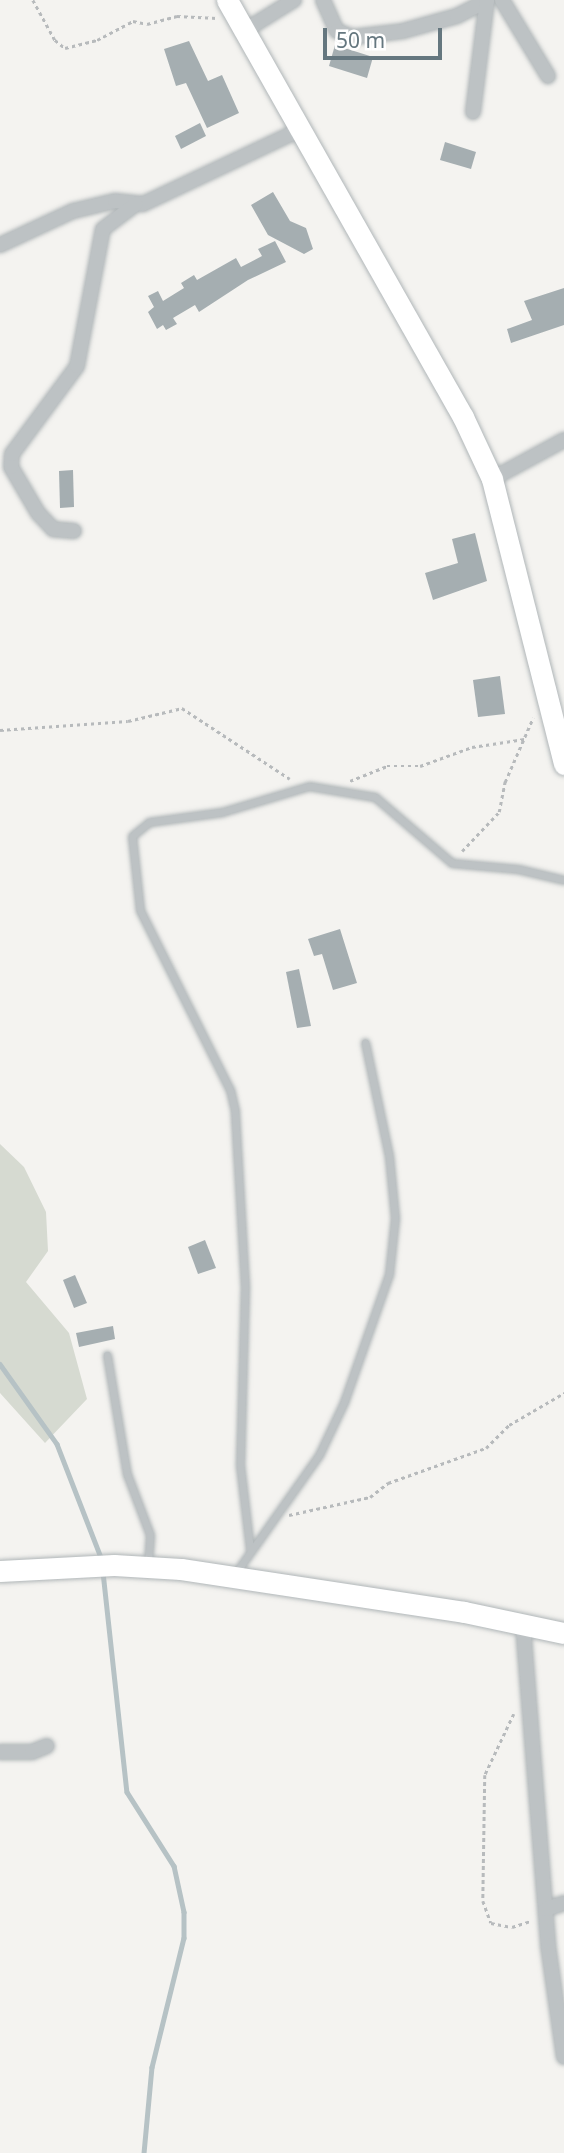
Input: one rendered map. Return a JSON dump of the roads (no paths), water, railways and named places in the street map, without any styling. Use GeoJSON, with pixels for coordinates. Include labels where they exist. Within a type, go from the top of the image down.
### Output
{"type":"FeatureCollection","features":[{"type":"Feature","properties":{"kind":"street"},"geometry":{"type":"LineString","coordinates":[[227,0],[463,417],[492,480],[564,764]]}},
{"type":"Feature","properties":{"kind":"street"},"geometry":{"type":"LineString","coordinates":[[241,25],[293,0]]}},
{"type":"Feature","properties":{"kind":"street"},"geometry":{"type":"LineString","coordinates":[[323,0],[337,30],[353,37],[403,31],[457,16],[487,0]]}},
{"type":"Feature","properties":{"kind":"street"},"geometry":{"type":"LineString","coordinates":[[472,111],[487,0]]}},
{"type":"Feature","properties":{"kind":"street"},"geometry":{"type":"LineString","coordinates":[[502,0],[548,76]]}},
{"type":"Feature","properties":{"kind":"street"},"geometry":{"type":"LineString","coordinates":[[74,531],[53,529],[38,513],[11,467],[12,454],[77,366],[103,229],[136,204],[302,129]]}},
{"type":"Feature","properties":{"kind":"street"},"geometry":{"type":"LineString","coordinates":[[0,245],[73,211],[115,201],[136,204]]}},
{"type":"Feature","properties":{"kind":"street"},"geometry":{"type":"LineString","coordinates":[[492,480],[564,440]]}},
{"type":"Feature","properties":{"kind":"street"},"geometry":{"type":"LineString","coordinates":[[0,1571],[81,1569],[114,1565],[148,1567],[233,1578],[564,1633]]}},
{"type":"Feature","properties":{"kind":"street"},"geometry":{"type":"LineString","coordinates":[[523,1625],[546,1913],[564,2057]]}},
{"type":"Feature","properties":{"kind":"street"},"geometry":{"type":"LineString","coordinates":[[0,1752],[32,1752],[47,1746]]}},
{"type":"Feature","properties":{"kind":"street"},"geometry":{"type":"LineString","coordinates":[[546,1913],[564,1903]]}},
{"type":"Feature","properties":{"kind":"lane"},"geometry":{"type":"LineString","coordinates":[[250,1549],[240,1465],[245,1287],[235,1111],[230,1090],[147,928],[135,890],[131,847],[139,828],[149,822],[222,812],[302,787],[335,789],[375,797],[387,804],[452,863],[518,869],[564,880]]}},
{"type":"Feature","properties":{"kind":"lane"},"geometry":{"type":"LineString","coordinates":[[233,1578],[250,1549],[319,1455],[339,1413],[389,1275],[395,1218],[389,1156],[365,1042]]}},
{"type":"Feature","properties":{"kind":"lane"},"geometry":{"type":"LineString","coordinates":[[107,1355],[127,1474],[149,1535],[148,1567]]}},
{"type":"Feature","properties":{"kind":"waterway"},"geometry":{"type":"LineString","coordinates":[[0,1364],[57,1444],[102,1560]]}},
{"type":"Feature","properties":{"kind":"waterway"},"geometry":{"type":"LineString","coordinates":[[103,1572],[127,1792],[174,1866],[184,1912],[184,1938],[152,2067],[144,2153]]}}]}
